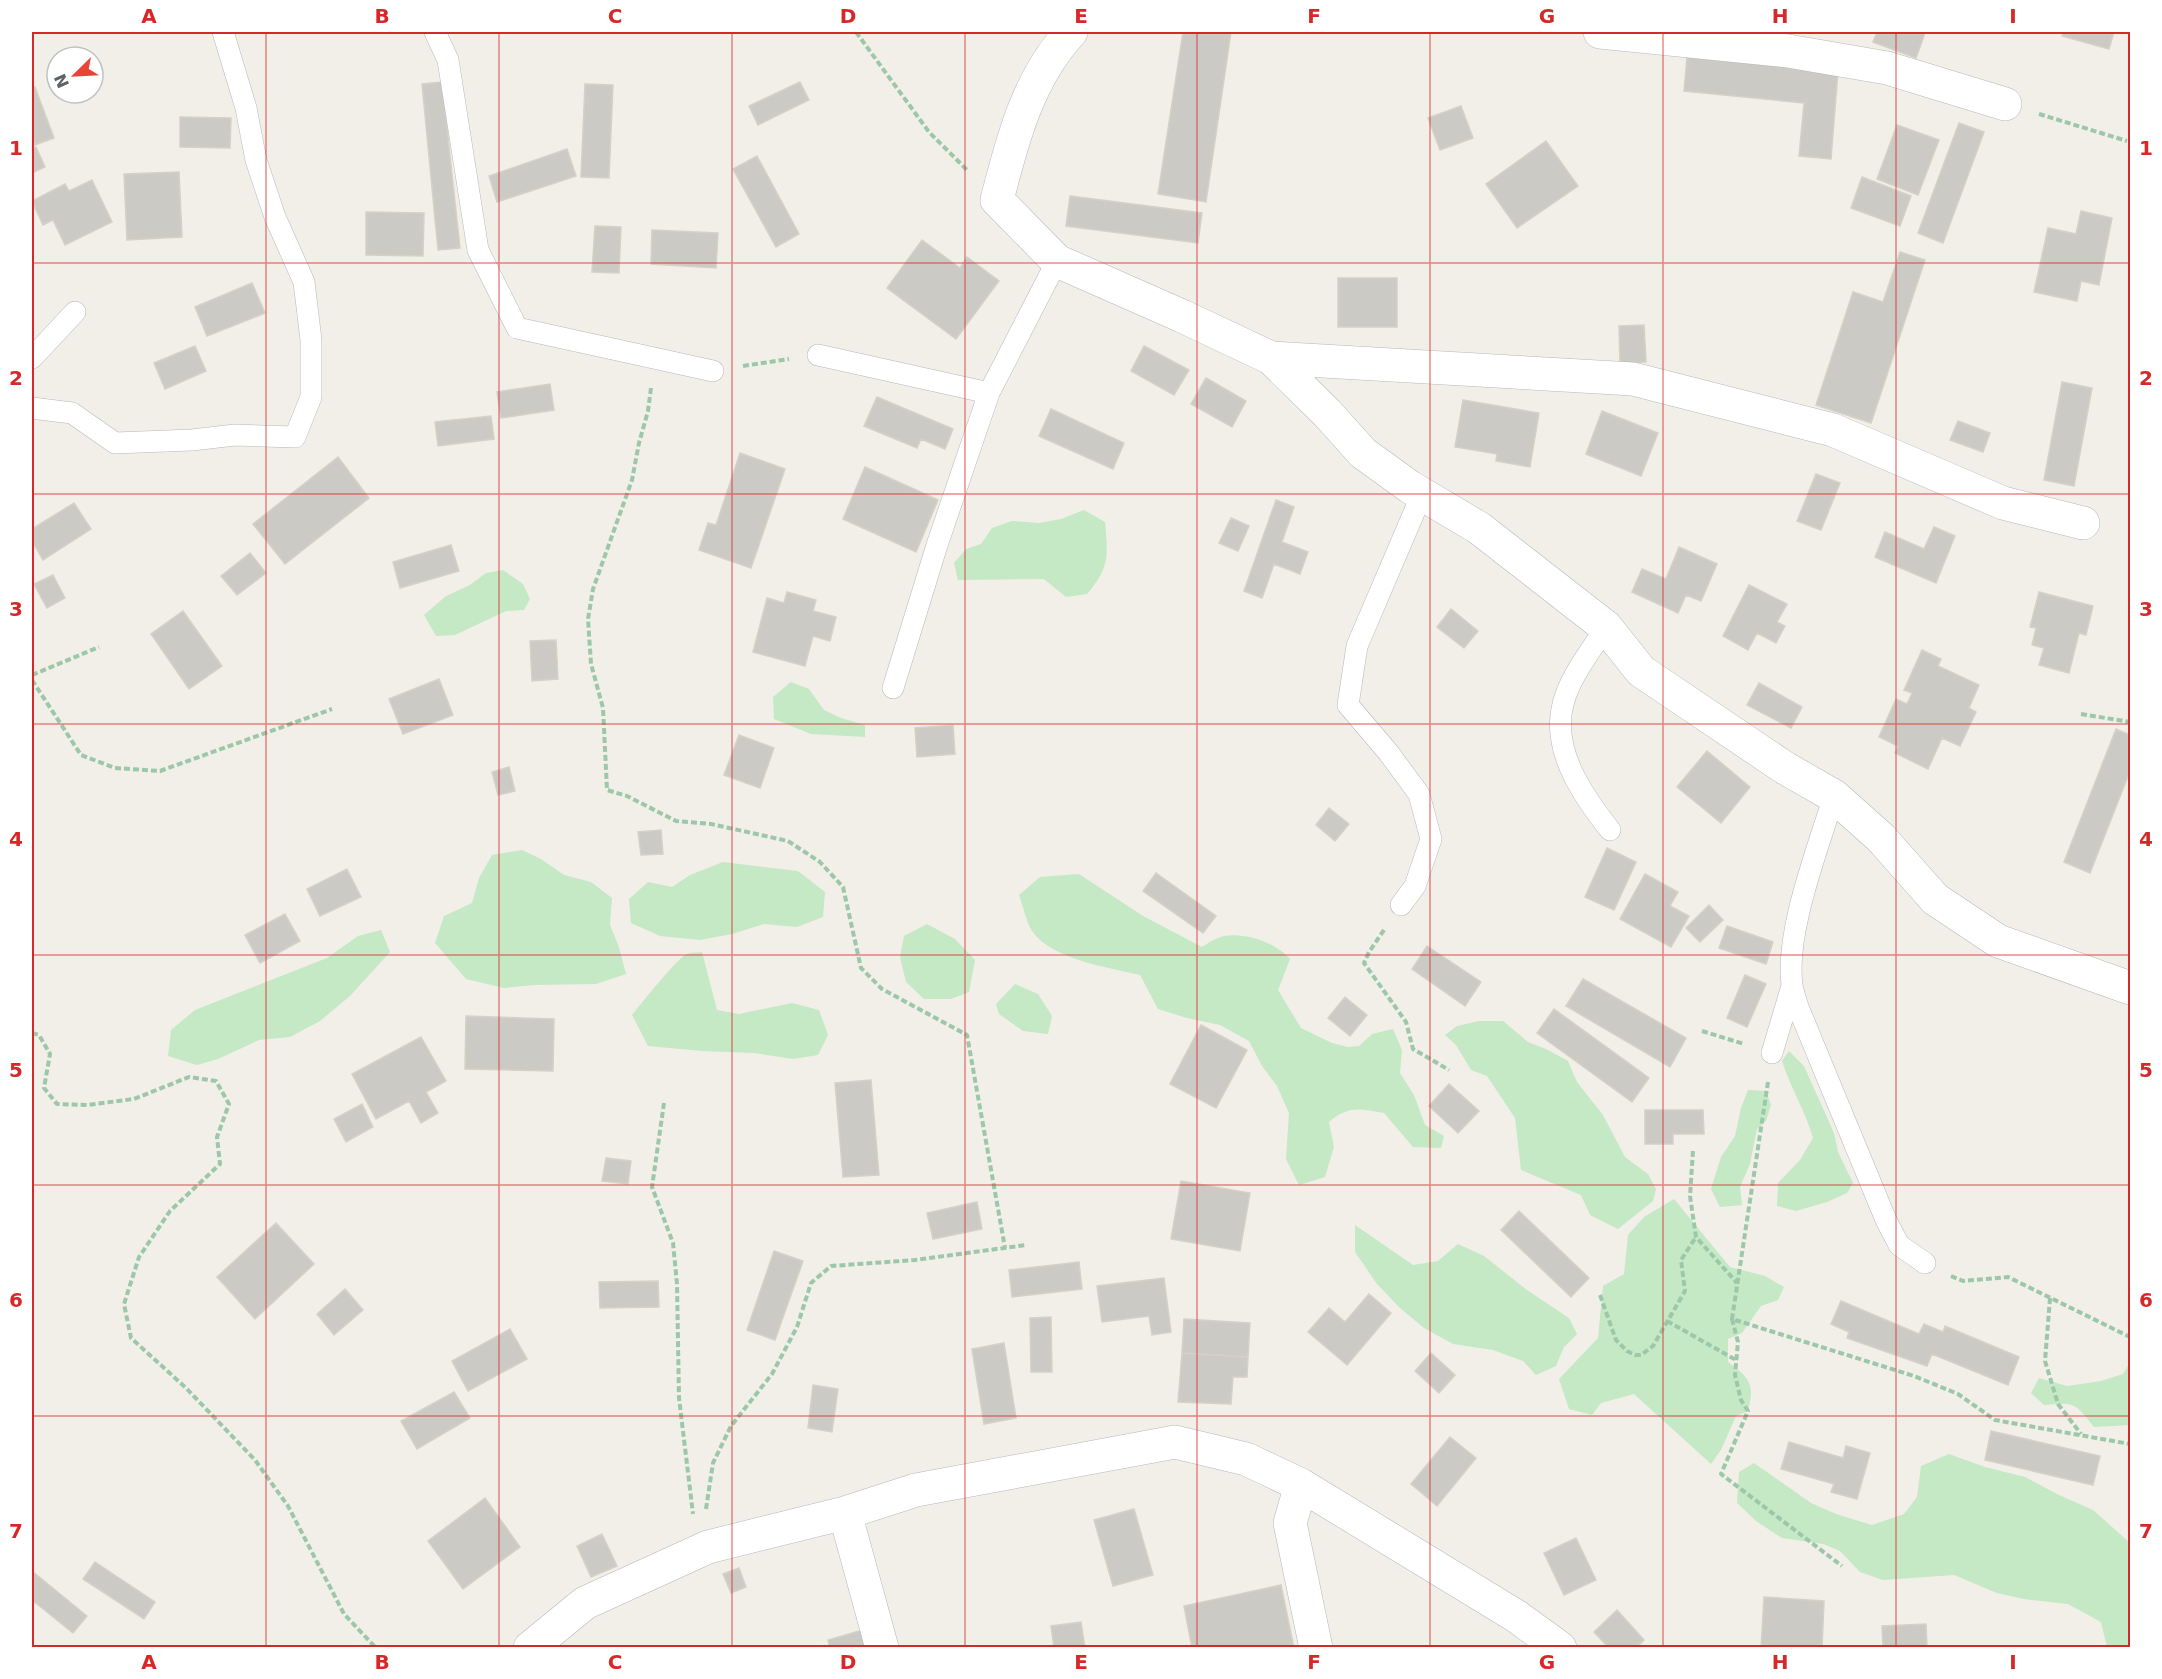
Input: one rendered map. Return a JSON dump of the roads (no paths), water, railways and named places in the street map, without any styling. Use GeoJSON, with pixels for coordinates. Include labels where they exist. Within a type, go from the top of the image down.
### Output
{"type":"FeatureCollection","features":[{"type":"Feature","properties":{"kind":"street"},"geometry":{"type":"LineString","coordinates":[[1071,32],[1063,40],[1030,95],[1015,131],[997,200],[1057,261],[1271,358],[1327,413],[1363,453],[1422,494],[1479,528],[1606,627],[1641,671],[1785,768],[1834,796],[1881,838],[1935,899],[1998,941],[2130,988]]}},
{"type":"Feature","properties":{"kind":"street"},"geometry":{"type":"LineString","coordinates":[[1600,32],[1788,51],[1887,68],[2005,104]]}},
{"type":"Feature","properties":{"kind":"street"},"geometry":{"type":"LineString","coordinates":[[1271,358],[1633,379],[1833,430],[2003,503],[2083,523]]}},
{"type":"Feature","properties":{"kind":"street"},"geometry":{"type":"LineString","coordinates":[[530,1647],[585,1604],[708,1547],[845,1513],[916,1490],[1174,1442],[1246,1460],[1301,1485],[1516,1616],[1560,1647]]}},
{"type":"Feature","properties":{"kind":"street"},"geometry":{"type":"LineString","coordinates":[[1301,1485],[1290,1523],[1316,1647]]}},
{"type":"Feature","properties":{"kind":"street"},"geometry":{"type":"LineString","coordinates":[[845,1513],[882,1647]]}},
{"type":"Feature","properties":{"kind":"lane"},"geometry":{"type":"LineString","coordinates":[[32,408],[72,413],[115,443],[192,440],[235,435],[295,437],[311,397],[311,340],[304,282],[275,217],[256,160],[246,108],[223,32]]}},
{"type":"Feature","properties":{"kind":"lane"},"geometry":{"type":"LineString","coordinates":[[435,32],[447,60],[478,250],[517,328],[713,371]]}},
{"type":"Feature","properties":{"kind":"lane"},"geometry":{"type":"LineString","coordinates":[[893,688],[937,545],[989,393],[1057,261]]}},
{"type":"Feature","properties":{"kind":"lane"},"geometry":{"type":"LineString","coordinates":[[32,358],[75,312]]}},
{"type":"Feature","properties":{"kind":"lane"},"geometry":{"type":"LineString","coordinates":[[818,355],[989,393]]}},
{"type":"Feature","properties":{"kind":"lane"},"geometry":{"type":"LineString","coordinates":[[1401,905],[1415,886],[1431,839],[1419,794],[1388,752],[1348,705],[1357,646],[1422,494]]}},
{"type":"Feature","properties":{"kind":"lane"},"geometry":{"type":"LineString","coordinates":[[1606,627],[1578,671],[1563,703],[1560,728],[1571,773],[1592,808],[1610,830]]}},
{"type":"Feature","properties":{"kind":"lane"},"geometry":{"type":"LineString","coordinates":[[1834,796],[1798,916],[1791,961],[1792,986],[1798,1007],[1886,1220],[1899,1245],[1924,1263]]}},
{"type":"Feature","properties":{"kind":"lane"},"geometry":{"type":"LineString","coordinates":[[1772,1053],[1792,986]]}}]}
